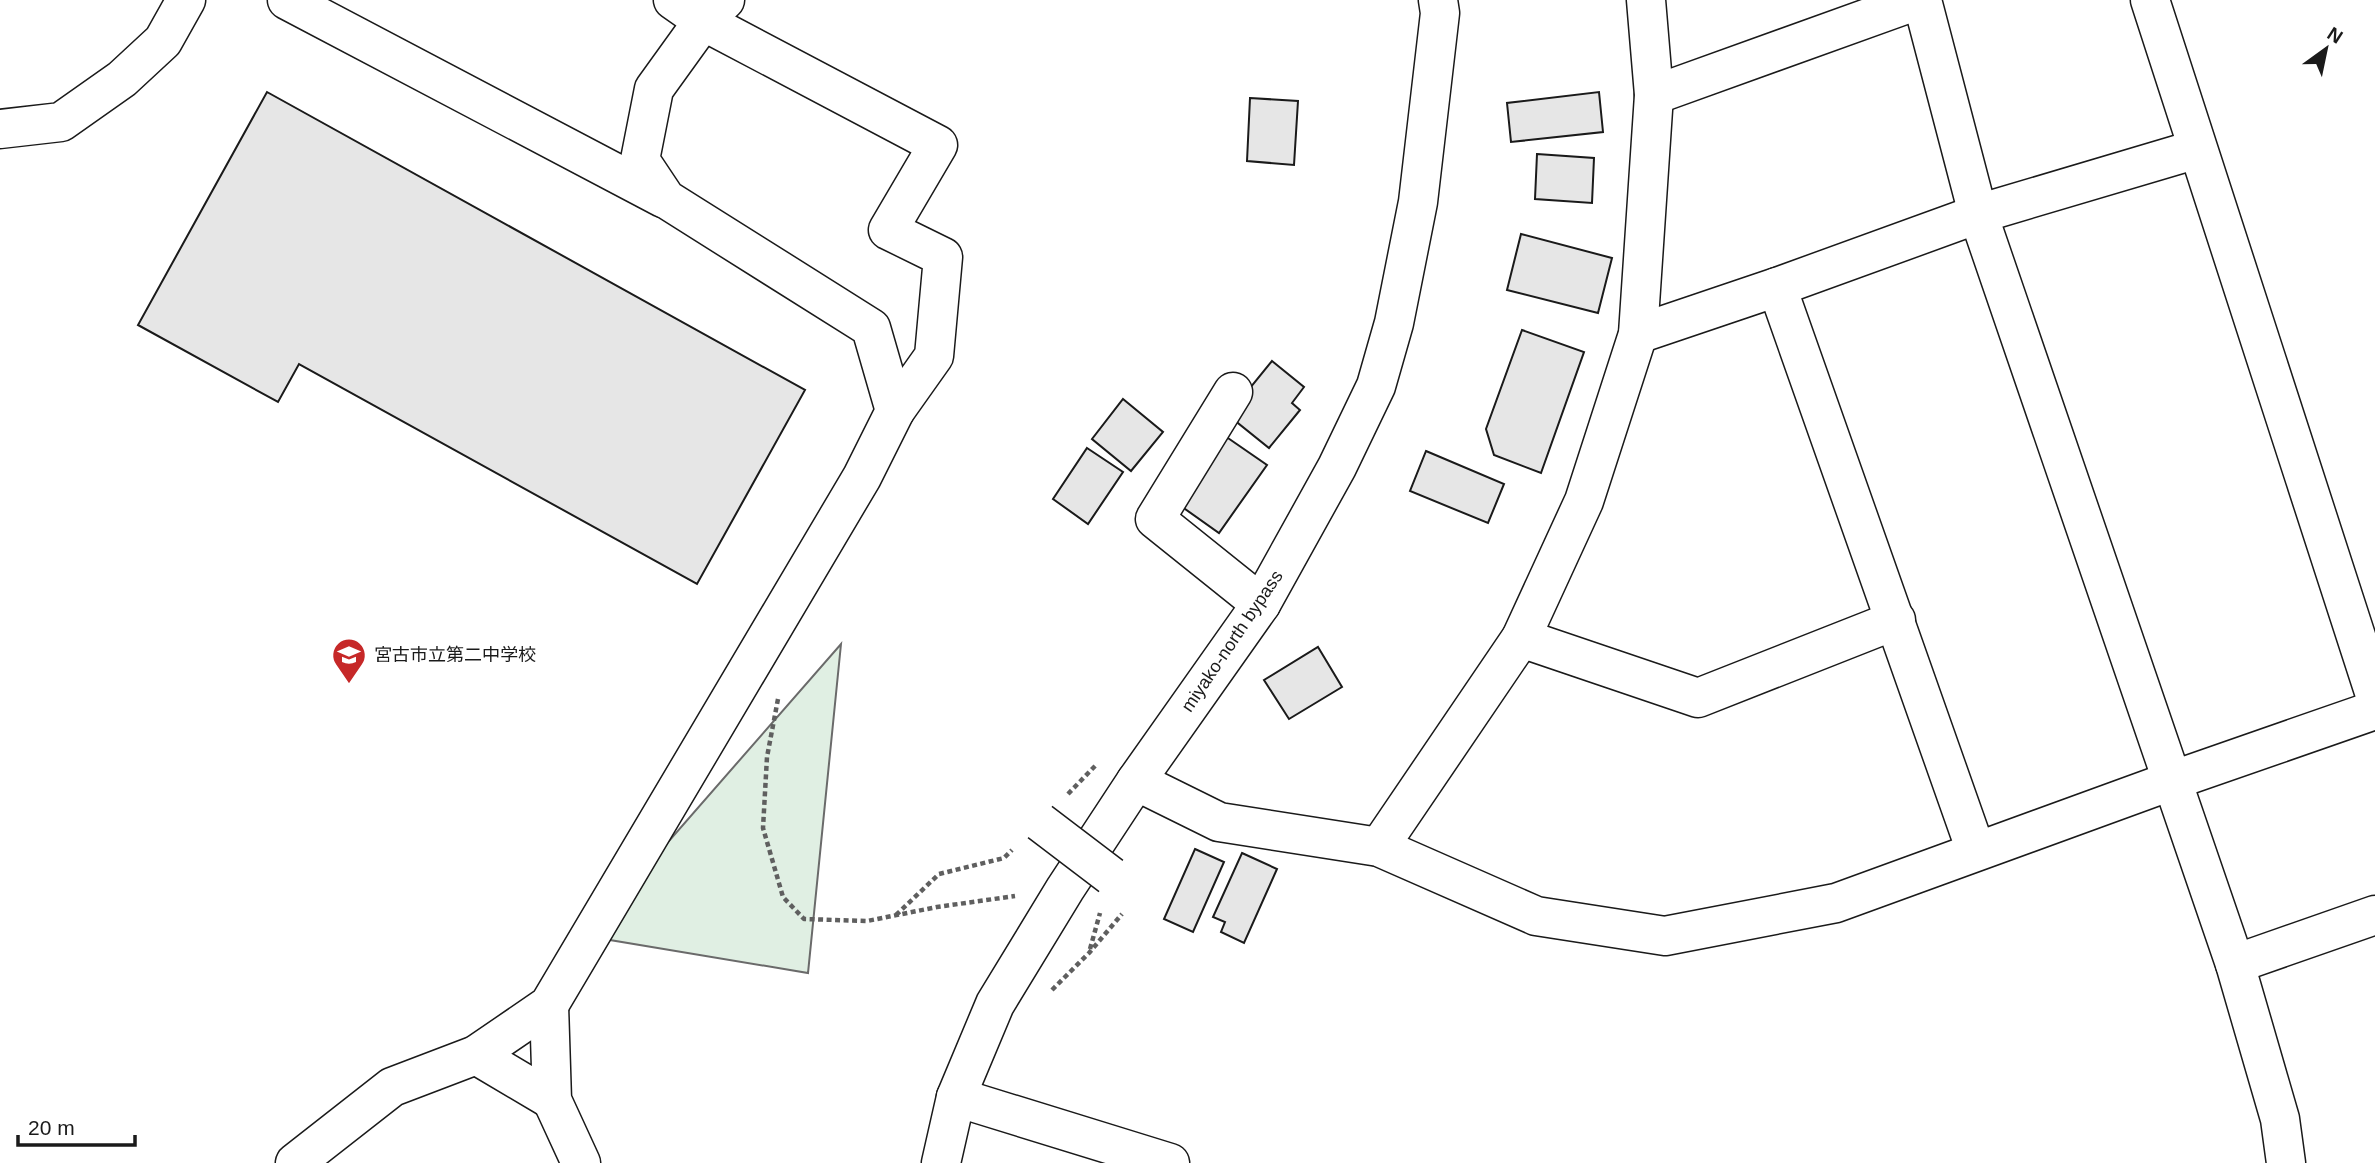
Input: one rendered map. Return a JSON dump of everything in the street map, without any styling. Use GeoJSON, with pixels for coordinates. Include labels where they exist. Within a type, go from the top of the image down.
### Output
{"type":"FeatureCollection","features":[{"type":"Feature","properties":{"kind":"main road"},"geometry":{"type":"LineString","coordinates":[[0,129],[61,122],[122,79],[163,41],[186,0]]}},
{"type":"Feature","properties":{"kind":"main road"},"geometry":{"type":"LineString","coordinates":[[287,0],[666,199],[871,328],[895,411]]}},
{"type":"Feature","properties":{"kind":"main road","name":"miyako-north bypass"},"geometry":{"type":"LineString","coordinates":[[941,1163],[956,1097],[995,1004],[1065,889],[1136,781],[1261,604],[1337,467],[1376,386],[1394,323],[1418,202],[1440,13],[1438,0]]}},
{"type":"Feature","properties":{"kind":"main road"},"geometry":{"type":"LineString","coordinates":[[1379,847],[1521,638],[1584,501],[1638,334],[1654,95],[1646,0]]}},
{"type":"Feature","properties":{"kind":"main road"},"geometry":{"type":"LineString","coordinates":[[1654,95],[1920,0],[1978,214],[2235,964],[2280,1119],[2286,1163]]}},
{"type":"Feature","properties":{"kind":"main road"},"geometry":{"type":"LineString","coordinates":[[2150,0],[2375,695]]}},
{"type":"Feature","properties":{"kind":"main road"},"geometry":{"type":"LineString","coordinates":[[295,1163],[392,1087],[476,1055],[549,1005],[862,477],[895,411],[934,356],[943,257],[888,230],[938,145],[700,7],[654,89],[640,160],[666,199]]}},
{"type":"Feature","properties":{"kind":"main road"},"geometry":{"type":"LineString","coordinates":[[1638,334],[1978,214],[2197,149]]}},
{"type":"Feature","properties":{"kind":"main road"},"geometry":{"type":"LineString","coordinates":[[1777,287],[1976,851]]}},
{"type":"Feature","properties":{"kind":"main road"},"geometry":{"type":"LineString","coordinates":[[1233,392],[1155,519],[1261,604]]}},
{"type":"Feature","properties":{"kind":"main road"},"geometry":{"type":"LineString","coordinates":[[1521,638],[1698,698],[1896,620]]}},
{"type":"Feature","properties":{"kind":"main road"},"geometry":{"type":"LineString","coordinates":[[1136,781],[1219,822],[1379,847],[1536,916],[1665,936],[1836,902],[2171,780],[2375,710]]}},
{"type":"Feature","properties":{"kind":"main road"},"geometry":{"type":"LineString","coordinates":[[1040,822],[1120,891]]}},
{"type":"Feature","properties":{"kind":"main road"},"geometry":{"type":"LineString","coordinates":[[2235,964],[2375,915]]}},
{"type":"Feature","properties":{"kind":"main road"},"geometry":{"type":"LineString","coordinates":[[549,1005],[552,1100],[580,1163]]}},
{"type":"Feature","properties":{"kind":"main road"},"geometry":{"type":"LineString","coordinates":[[476,1055],[552,1100]]}},
{"type":"Feature","properties":{"kind":"main road"},"geometry":{"type":"LineString","coordinates":[[956,1097],[1170,1163]]}},
{"type":"Feature","properties":{"kind":"path"},"geometry":{"type":"LineString","coordinates":[[780,691],[767,757],[762,828],[783,897],[804,919],[867,921],[937,907],[1065,889]]}},
{"type":"Feature","properties":{"kind":"path"},"geometry":{"type":"LineString","coordinates":[[895,916],[939,874],[1004,858],[1097,764]]}},
{"type":"Feature","properties":{"kind":"path"},"geometry":{"type":"LineString","coordinates":[[1051,991],[1089,953],[1120,891]]}},
{"type":"Feature","properties":{"kind":"green space"},"geometry":{"type":"Polygon","coordinates":[[[841,644],[808,973],[586,936],[841,644]]]}},
{"type":"Feature","properties":{"kind":"building"},"geometry":{"type":"Polygon","coordinates":[[[267,92],[805,390],[697,584],[299,364],[278,402],[138,325],[267,92]]]}},
{"type":"Feature","properties":{"kind":"building"},"geometry":{"type":"Polygon","coordinates":[[[1599,92],[1603,132],[1511,142],[1507,103],[1599,92]]]}},
{"type":"Feature","properties":{"kind":"building"},"geometry":{"type":"Polygon","coordinates":[[[1250,98],[1298,101],[1294,165],[1247,161],[1250,98]]]}},
{"type":"Feature","properties":{"kind":"building"},"geometry":{"type":"Polygon","coordinates":[[[1537,154],[1594,158],[1592,203],[1535,199],[1537,154]]]}},
{"type":"Feature","properties":{"kind":"building"},"geometry":{"type":"Polygon","coordinates":[[[1521,234],[1612,258],[1598,313],[1507,290],[1521,234]]]}},
{"type":"Feature","properties":{"kind":"building"},"geometry":{"type":"Polygon","coordinates":[[[1522,330],[1584,352],[1541,473],[1494,455],[1486,429],[1522,330]]]}},
{"type":"Feature","properties":{"kind":"building"},"geometry":{"type":"Polygon","coordinates":[[[1272,361],[1304,387],[1292,403],[1300,410],[1269,448],[1228,415],[1272,361]]]}},
{"type":"Feature","properties":{"kind":"building"},"geometry":{"type":"Polygon","coordinates":[[[1123,399],[1163,432],[1131,471],[1092,439],[1123,399]]]}},
{"type":"Feature","properties":{"kind":"building"},"geometry":{"type":"Polygon","coordinates":[[[1225,436],[1267,465],[1219,533],[1178,504],[1225,436]]]}},
{"type":"Feature","properties":{"kind":"building"},"geometry":{"type":"Polygon","coordinates":[[[1087,448],[1123,472],[1088,524],[1053,499],[1087,448]]]}},
{"type":"Feature","properties":{"kind":"building"},"geometry":{"type":"Polygon","coordinates":[[[1426,451],[1504,484],[1488,523],[1410,491],[1426,451]]]}},
{"type":"Feature","properties":{"kind":"building"},"geometry":{"type":"Polygon","coordinates":[[[1318,647],[1342,687],[1289,719],[1264,680],[1318,647]]]}},
{"type":"Feature","properties":{"kind":"building"},"geometry":{"type":"Polygon","coordinates":[[[1195,849],[1224,862],[1193,932],[1164,919],[1195,849]]]}},
{"type":"Feature","properties":{"kind":"building"},"geometry":{"type":"Polygon","coordinates":[[[1242,853],[1277,869],[1244,943],[1221,932],[1225,922],[1213,917],[1242,853]]]}},
{"type":"Feature","properties":{"kind":"place","name":"宮古市立第二中学校"},"geometry":{"type":"Point","coordinates":[349,685]}}]}
